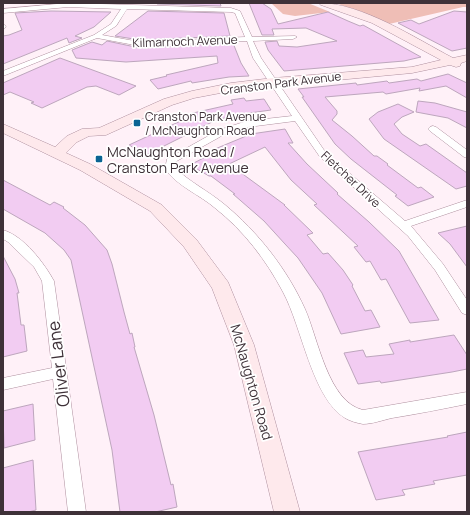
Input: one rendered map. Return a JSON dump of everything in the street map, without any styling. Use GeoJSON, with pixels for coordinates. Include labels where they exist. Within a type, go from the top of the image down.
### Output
{"type":"FeatureCollection","features":[{"type":"Feature","properties":{"kind":"street"},"geometry":{"type":"LineString","coordinates":[[324,3],[376,21],[467,69]]}},
{"type":"Feature","properties":{"kind":"street","name":"Fletcher Drive"},"geometry":{"type":"LineString","coordinates":[[3,11],[68,5],[235,10],[240,13],[257,58],[323,155],[404,225],[432,257],[467,310]]}},
{"type":"Feature","properties":{"kind":"street"},"geometry":{"type":"LineString","coordinates":[[3,74],[96,36],[114,25],[126,7]]}},
{"type":"Feature","properties":{"kind":"street","name":"Kilmarnoch Avenue"},"geometry":{"type":"LineString","coordinates":[[96,36],[140,44],[293,36]]}},
{"type":"Feature","properties":{"kind":"street","name":"Cranston Park Avenue"},"geometry":{"type":"LineString","coordinates":[[57,154],[86,146],[100,139],[101,132],[168,102],[211,91],[273,82],[412,70],[467,58]]}},
{"type":"Feature","properties":{"kind":"street"},"geometry":{"type":"LineString","coordinates":[[297,118],[247,124],[222,132],[170,161],[170,169],[180,179],[226,210],[259,244],[288,288],[299,310],[328,389],[341,406],[352,414],[363,417],[467,398]]}},
{"type":"Feature","properties":{"kind":"street","name":"McNaughton Road"},"geometry":{"type":"LineString","coordinates":[[3,128],[116,183],[156,208],[190,243],[221,286],[244,345],[287,512]]}},
{"type":"Feature","properties":{"kind":"street"},"geometry":{"type":"LineString","coordinates":[[433,129],[467,155]]}},
{"type":"Feature","properties":{"kind":"street"},"geometry":{"type":"LineString","coordinates":[[404,225],[467,203]]}},
{"type":"Feature","properties":{"kind":"street","name":"Oliver Lane"},"geometry":{"type":"LineString","coordinates":[[3,234],[12,239],[40,264],[48,281],[58,372],[77,512]]}},
{"type":"Feature","properties":{"kind":"street"},"geometry":{"type":"LineString","coordinates":[[3,384],[58,372]]}},
{"type":"Feature","properties":{"kind":"shaded area"},"geometry":{"type":"Polygon","coordinates":[[[271,3],[308,3],[330,12],[295,16],[283,14],[271,3]]]}},
{"type":"Feature","properties":{"kind":"shaded area"},"geometry":{"type":"Polygon","coordinates":[[[336,3],[467,3],[467,7],[389,24],[336,3]]]}},
{"type":"Feature","properties":{"kind":"building"},"geometry":{"type":"Polygon","coordinates":[[[220,3],[221,6],[157,4],[220,3]]]}},
{"type":"Feature","properties":{"kind":"building"},"geometry":{"type":"Polygon","coordinates":[[[249,3],[262,3],[271,9],[278,24],[328,12],[360,26],[363,25],[421,57],[404,61],[284,71],[268,50],[265,42],[277,41],[279,46],[297,47],[337,41],[306,28],[272,29],[274,35],[262,35],[249,3]]]}},
{"type":"Feature","properties":{"kind":"building"},"geometry":{"type":"Polygon","coordinates":[[[51,11],[111,12],[94,27],[75,36],[82,38],[69,43],[67,38],[3,64],[3,36],[22,30],[15,13],[51,11]]]}},
{"type":"Feature","properties":{"kind":"building"},"geometry":{"type":"Polygon","coordinates":[[[148,11],[224,13],[230,36],[140,40],[115,36],[148,11]]]}},
{"type":"Feature","properties":{"kind":"building"},"geometry":{"type":"Polygon","coordinates":[[[454,11],[467,12],[467,48],[452,51],[398,23],[411,20],[419,24],[454,11]]]}},
{"type":"Feature","properties":{"kind":"building"},"geometry":{"type":"Polygon","coordinates":[[[107,41],[140,48],[233,43],[241,63],[249,76],[229,77],[192,83],[191,81],[158,89],[150,80],[218,63],[217,56],[126,62],[76,58],[72,50],[92,42],[102,45],[107,41]]]}},
{"type":"Feature","properties":{"kind":"building"},"geometry":{"type":"Polygon","coordinates":[[[60,58],[136,86],[119,95],[96,86],[87,87],[42,108],[31,103],[34,102],[10,92],[3,95],[3,83],[60,58]]]}},
{"type":"Feature","properties":{"kind":"building"},"geometry":{"type":"Polygon","coordinates":[[[448,74],[467,83],[467,98],[446,86],[419,91],[420,88],[386,94],[383,92],[325,97],[337,111],[337,114],[332,120],[374,156],[377,156],[418,188],[421,187],[434,197],[408,206],[395,196],[397,195],[351,159],[335,144],[298,89],[356,83],[357,85],[387,81],[389,83],[417,79],[421,81],[448,74]]]}},
{"type":"Feature","properties":{"kind":"building"},"geometry":{"type":"Polygon","coordinates":[[[244,98],[246,101],[264,99],[271,110],[235,115],[214,121],[146,155],[129,145],[187,118],[187,116],[193,113],[233,104],[231,100],[244,98]]]}},
{"type":"Feature","properties":{"kind":"building"},"geometry":{"type":"Polygon","coordinates":[[[418,101],[435,103],[467,112],[467,128],[448,118],[416,112],[418,101]]]}},
{"type":"Feature","properties":{"kind":"building"},"geometry":{"type":"Polygon","coordinates":[[[398,104],[414,112],[402,117],[394,124],[402,134],[420,146],[426,144],[467,173],[467,186],[456,189],[384,139],[369,119],[378,112],[398,104]]]}},
{"type":"Feature","properties":{"kind":"building"},"geometry":{"type":"Polygon","coordinates":[[[285,129],[293,143],[288,143],[307,164],[399,251],[439,320],[410,323],[386,279],[381,280],[370,261],[366,262],[354,247],[358,246],[314,205],[317,204],[291,180],[265,147],[229,164],[285,205],[313,233],[307,235],[323,254],[328,253],[343,270],[353,285],[352,286],[365,311],[371,310],[380,327],[341,334],[322,293],[298,258],[264,221],[233,194],[235,194],[211,176],[190,165],[217,151],[215,149],[251,134],[285,129]]]}},
{"type":"Feature","properties":{"kind":"building"},"geometry":{"type":"Polygon","coordinates":[[[3,180],[50,205],[54,202],[64,207],[63,208],[85,225],[107,250],[130,334],[132,333],[134,347],[154,415],[171,485],[173,484],[177,507],[155,512],[120,512],[112,450],[71,260],[64,250],[45,233],[3,209],[3,180]]]}},
{"type":"Feature","properties":{"kind":"building"},"geometry":{"type":"Polygon","coordinates":[[[467,226],[467,267],[450,244],[438,233],[467,226]]]}},
{"type":"Feature","properties":{"kind":"building"},"geometry":{"type":"Polygon","coordinates":[[[3,256],[15,279],[19,293],[17,293],[21,325],[24,325],[27,351],[3,357],[3,256]]]}},
{"type":"Feature","properties":{"kind":"building"},"geometry":{"type":"Polygon","coordinates":[[[454,335],[467,355],[467,369],[381,383],[380,381],[358,384],[344,353],[363,350],[366,357],[394,354],[389,344],[454,335]]]}},
{"type":"Feature","properties":{"kind":"building"},"geometry":{"type":"Polygon","coordinates":[[[33,404],[35,440],[4,448],[3,411],[33,404]]]}},
{"type":"Feature","properties":{"kind":"building"},"geometry":{"type":"Polygon","coordinates":[[[467,432],[467,475],[433,481],[435,484],[402,490],[405,495],[376,500],[358,452],[448,437],[447,436],[467,432]]]}},
{"type":"Feature","properties":{"kind":"building"},"geometry":{"type":"Polygon","coordinates":[[[33,460],[36,510],[28,512],[3,512],[3,468],[33,460]]]}},
{"type":"Feature","properties":{"kind":"place","name":"Cranston Park Avenue / McNaughton Road"},"geometry":{"type":"Point","coordinates":[137,123]}},
{"type":"Feature","properties":{"kind":"place","name":"McNaughton Road / Cranston Park Avenue"},"geometry":{"type":"Point","coordinates":[99,159]}}]}
